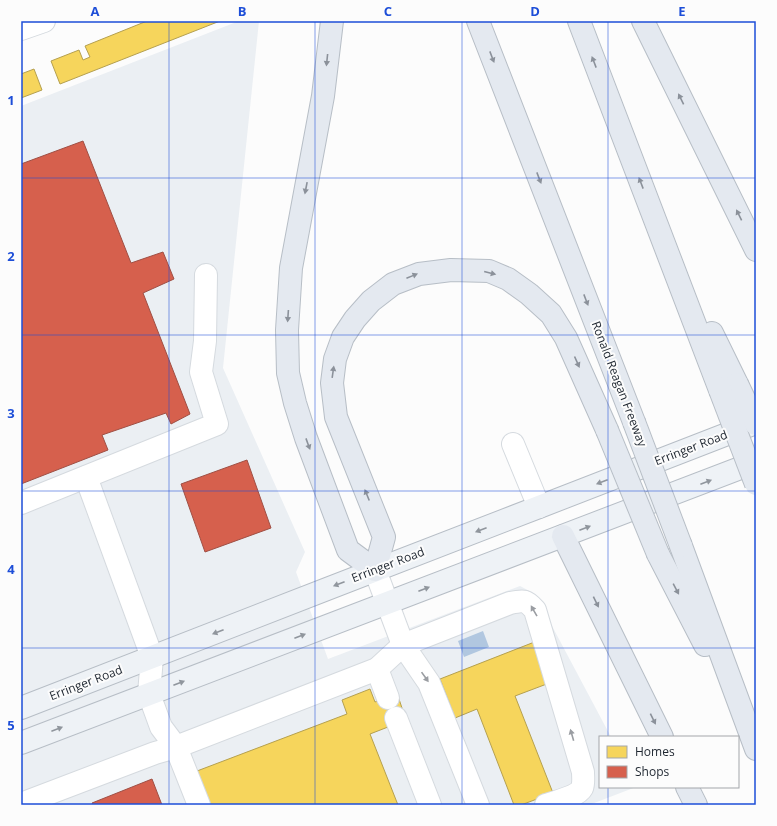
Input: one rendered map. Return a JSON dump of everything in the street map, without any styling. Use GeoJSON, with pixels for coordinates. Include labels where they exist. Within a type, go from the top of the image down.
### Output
{"type":"FeatureCollection","features":[{"type":"Feature","properties":{"kind":"highway"},"geometry":{"type":"LineString","coordinates":[[332,21],[323,96],[291,268],[287,330],[288,373],[295,403],[306,438],[348,550],[375,570],[384,537],[336,417],[332,383],[335,359],[344,337],[355,319],[371,301],[393,284],[419,274],[451,270],[489,271],[508,279],[529,294],[551,314],[566,338],[607,430],[658,554],[747,726]]}},
{"type":"Feature","properties":{"kind":"highway","name":"Ronald Reagan Freeway"},"geometry":{"type":"LineString","coordinates":[[478,21],[634,422],[756,749]]}},
{"type":"Feature","properties":{"kind":"highway"},"geometry":{"type":"LineString","coordinates":[[579,21],[652,210],[729,387],[756,484]]}},
{"type":"Feature","properties":{"kind":"highway"},"geometry":{"type":"LineString","coordinates":[[643,21],[756,250]]}},
{"type":"Feature","properties":{"kind":"highway"},"geometry":{"type":"LineString","coordinates":[[729,387],[756,424]]}},
{"type":"Feature","properties":{"kind":"highway"},"geometry":{"type":"LineString","coordinates":[[563,536],[662,736]]}},
{"type":"Feature","properties":{"kind":"highway"},"geometry":{"type":"LineString","coordinates":[[688,788],[696,805]]}},
{"type":"Feature","properties":{"kind":"main road","name":"Erringer Road"},"geometry":{"type":"LineString","coordinates":[[21,708],[756,424]]}},
{"type":"Feature","properties":{"kind":"main road"},"geometry":{"type":"LineString","coordinates":[[21,743],[756,462]]}},
{"type":"Feature","properties":{"kind":"lane"},"geometry":{"type":"LineString","coordinates":[[21,30],[44,21]]}},
{"type":"Feature","properties":{"kind":"lane"},"geometry":{"type":"LineString","coordinates":[[21,503],[217,424],[201,372],[205,341],[206,275]]}},
{"type":"Feature","properties":{"kind":"lane"},"geometry":{"type":"LineString","coordinates":[[513,444],[540,507]]}},
{"type":"Feature","properties":{"kind":"lane"},"geometry":{"type":"LineString","coordinates":[[86,477],[152,657],[149,694],[161,727],[176,747],[199,805]]}},
{"type":"Feature","properties":{"kind":"lane"},"geometry":{"type":"LineString","coordinates":[[375,570],[403,645],[430,683],[478,805]]}},
{"type":"Feature","properties":{"kind":"lane"},"geometry":{"type":"LineString","coordinates":[[21,804],[58,798],[155,752],[176,747],[377,669],[403,645],[520,600],[528,602],[535,610],[583,772],[583,786],[580,791],[575,795],[546,805]]}},
{"type":"Feature","properties":{"kind":"lane"},"geometry":{"type":"LineString","coordinates":[[377,669],[388,698]]}},
{"type":"Feature","properties":{"kind":"lane"},"geometry":{"type":"LineString","coordinates":[[396,718],[430,805]]}},
{"type":"Feature","properties":{"kind":"shaded area"},"geometry":{"type":"Polygon","coordinates":[[[239,21],[259,21],[223,368],[305,552],[296,572],[328,659],[520,586],[535,594],[610,736],[599,736],[599,788],[633,788],[589,805],[21,805],[21,106],[239,21]]]}},
{"type":"Feature","properties":{"kind":"water"},"geometry":{"type":"Polygon","coordinates":[[[483,631],[489,647],[464,657],[458,641],[483,631]]]}},
{"type":"Feature","properties":{"kind":"building: Homes"},"geometry":{"type":"Polygon","coordinates":[[[147,21],[220,21],[60,84],[51,61],[79,50],[83,60],[90,57],[85,46],[147,21]]]}},
{"type":"Feature","properties":{"kind":"building: Homes"},"geometry":{"type":"Polygon","coordinates":[[[34,69],[42,90],[21,98],[21,74],[34,69]]]}},
{"type":"Feature","properties":{"kind":"building: Homes"},"geometry":{"type":"Polygon","coordinates":[[[537,641],[552,682],[515,696],[553,793],[521,805],[514,805],[477,709],[455,718],[440,679],[537,641]]]}},
{"type":"Feature","properties":{"kind":"building: Homes"},"geometry":{"type":"Polygon","coordinates":[[[370,689],[375,702],[397,693],[406,720],[370,734],[398,805],[210,805],[197,771],[347,714],[342,700],[370,689]]]}},
{"type":"Feature","properties":{"kind":"building: Shops"},"geometry":{"type":"Polygon","coordinates":[[[83,141],[131,263],[163,252],[174,279],[143,293],[190,414],[171,424],[166,413],[102,435],[108,450],[21,484],[21,164],[83,141]]]}},
{"type":"Feature","properties":{"kind":"building: Shops"},"geometry":{"type":"Polygon","coordinates":[[[247,460],[271,528],[205,552],[181,484],[247,460]]]}},
{"type":"Feature","properties":{"kind":"building: Shops"},"geometry":{"type":"Polygon","coordinates":[[[152,779],[162,805],[93,805],[92,803],[152,779]]]}}]}
